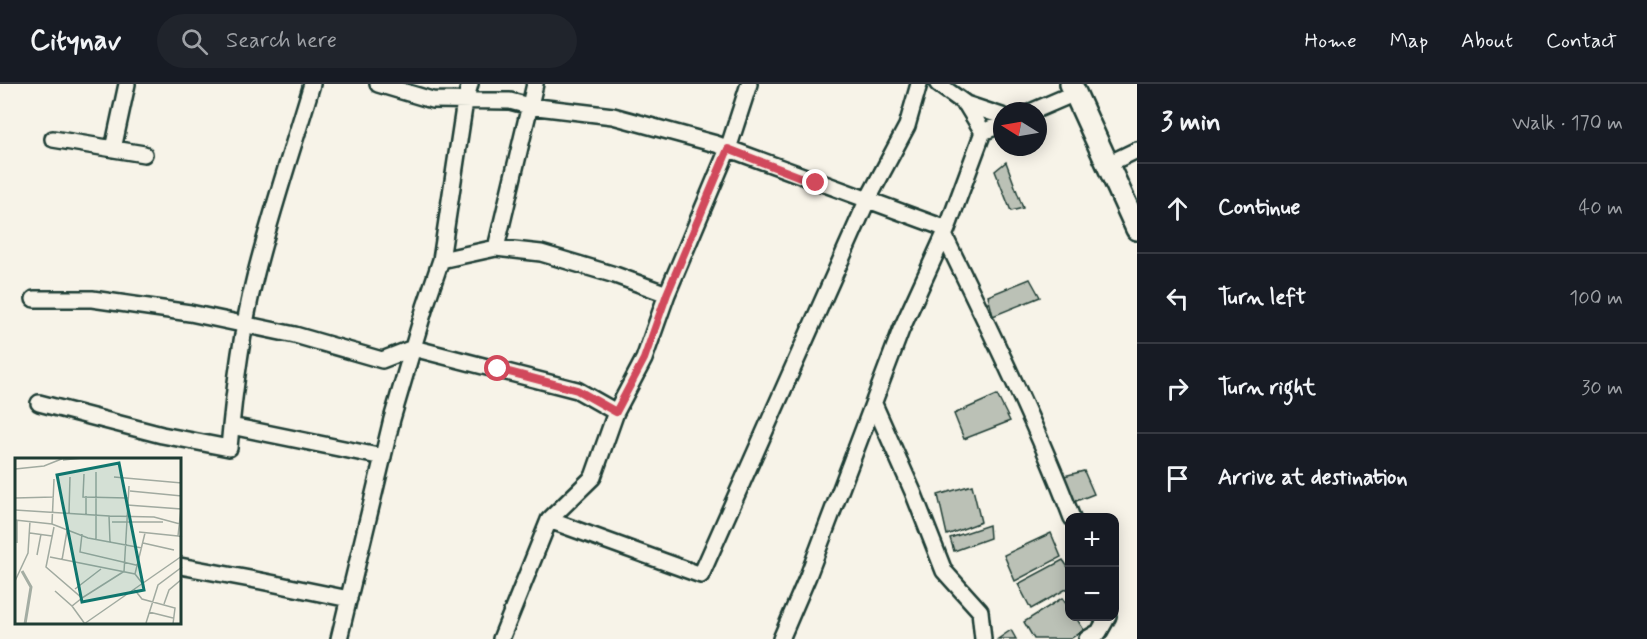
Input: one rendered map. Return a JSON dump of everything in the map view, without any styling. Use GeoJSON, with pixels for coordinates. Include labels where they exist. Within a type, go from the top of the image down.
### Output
{"type":"FeatureCollection","features":[{"type":"Feature","properties":{"kind":"main road"},"geometry":{"type":"LineString","coordinates":[[1073,88],[1137,229]]}},
{"type":"Feature","properties":{"kind":"street"},"geometry":{"type":"LineString","coordinates":[[113,149],[127,84]]}},
{"type":"Feature","properties":{"kind":"street"},"geometry":{"type":"LineString","coordinates":[[39,403],[162,435],[229,448],[236,372],[254,279],[312,84]]}},
{"type":"Feature","properties":{"kind":"street"},"geometry":{"type":"LineString","coordinates":[[379,84],[432,100],[510,101],[529,106],[613,116],[728,149],[945,232],[1048,458],[1070,513]]}},
{"type":"Feature","properties":{"kind":"street"},"geometry":{"type":"LineString","coordinates":[[339,639],[392,419],[441,260],[465,101],[470,84]]}},
{"type":"Feature","properties":{"kind":"street"},"geometry":{"type":"LineString","coordinates":[[496,248],[535,84]]}},
{"type":"Feature","properties":{"kind":"street"},"geometry":{"type":"LineString","coordinates":[[501,639],[549,520],[593,477],[616,412],[644,359],[667,294],[728,149],[749,84]]}},
{"type":"Feature","properties":{"kind":"street"},"geometry":{"type":"LineString","coordinates":[[549,520],[701,575],[867,201],[908,126],[919,84]]}},
{"type":"Feature","properties":{"kind":"street"},"geometry":{"type":"LineString","coordinates":[[938,84],[966,104],[993,113]]}},
{"type":"Feature","properties":{"kind":"street"},"geometry":{"type":"LineString","coordinates":[[1047,103],[1073,88]]}},
{"type":"Feature","properties":{"kind":"street"},"geometry":{"type":"LineString","coordinates":[[966,104],[983,132]]}},
{"type":"Feature","properties":{"kind":"street"},"geometry":{"type":"LineString","coordinates":[[781,639],[808,576],[901,330],[945,232],[983,132],[993,128]]}},
{"type":"Feature","properties":{"kind":"street"},"geometry":{"type":"LineString","coordinates":[[53,140],[144,154]]}},
{"type":"Feature","properties":{"kind":"street"},"geometry":{"type":"LineString","coordinates":[[1108,165],[1137,150]]}},
{"type":"Feature","properties":{"kind":"street"},"geometry":{"type":"LineString","coordinates":[[441,260],[496,248],[540,254],[615,275],[667,294]]}},
{"type":"Feature","properties":{"kind":"street"},"geometry":{"type":"LineString","coordinates":[[34,299],[92,299],[190,313],[295,335],[382,360],[413,348],[577,390],[616,412]]}},
{"type":"Feature","properties":{"kind":"street"},"geometry":{"type":"LineString","coordinates":[[874,404],[913,492],[944,571],[980,611],[983,639]]}},
{"type":"Feature","properties":{"kind":"street"},"geometry":{"type":"LineString","coordinates":[[231,426],[383,457]]}},
{"type":"Feature","properties":{"kind":"street"},"geometry":{"type":"LineString","coordinates":[[182,566],[349,598]]}},
{"type":"Feature","properties":{"kind":"street"},"geometry":{"type":"LineString","coordinates":[[1097,637],[1105,621]]}},
{"type":"Feature","properties":{"kind":"building"},"geometry":{"type":"Polygon","coordinates":[[[1006,162],[1023,208],[1011,211],[995,171],[1006,162]]]}},
{"type":"Feature","properties":{"kind":"building"},"geometry":{"type":"Polygon","coordinates":[[[1030,279],[1040,297],[993,316],[988,296],[1030,279]]]}},
{"type":"Feature","properties":{"kind":"building"},"geometry":{"type":"Polygon","coordinates":[[[997,395],[1010,421],[964,439],[954,414],[997,395]]]}},
{"type":"Feature","properties":{"kind":"building"},"geometry":{"type":"Polygon","coordinates":[[[1084,471],[1094,494],[1071,503],[1060,477],[1084,471]]]}},
{"type":"Feature","properties":{"kind":"building"},"geometry":{"type":"Polygon","coordinates":[[[972,485],[981,522],[947,535],[938,495],[972,485]]]}},
{"type":"Feature","properties":{"kind":"building"},"geometry":{"type":"Polygon","coordinates":[[[989,525],[990,538],[954,551],[950,538],[989,525]]]}},
{"type":"Feature","properties":{"kind":"building"},"geometry":{"type":"Polygon","coordinates":[[[1051,533],[1061,557],[1015,581],[1004,555],[1051,533]]]}},
{"type":"Feature","properties":{"kind":"building"},"geometry":{"type":"Polygon","coordinates":[[[1063,560],[1065,563],[1065,590],[1031,609],[1018,584],[1063,560]]]}},
{"type":"Feature","properties":{"kind":"building"},"geometry":{"type":"Polygon","coordinates":[[[1062,598],[1065,602],[1065,621],[1078,621],[1084,630],[1070,639],[1034,639],[1024,622],[1062,598]]]}},
{"type":"Feature","properties":{"kind":"building"},"geometry":{"type":"Polygon","coordinates":[[[1011,630],[1016,639],[998,639],[1011,630]]]}},
{"type":"Feature","properties":{"kind":"route"},"geometry":{"type":"LineString","coordinates":[[498,369],[577,390],[616,412],[644,359],[667,294],[728,149],[816,183]]}}]}
